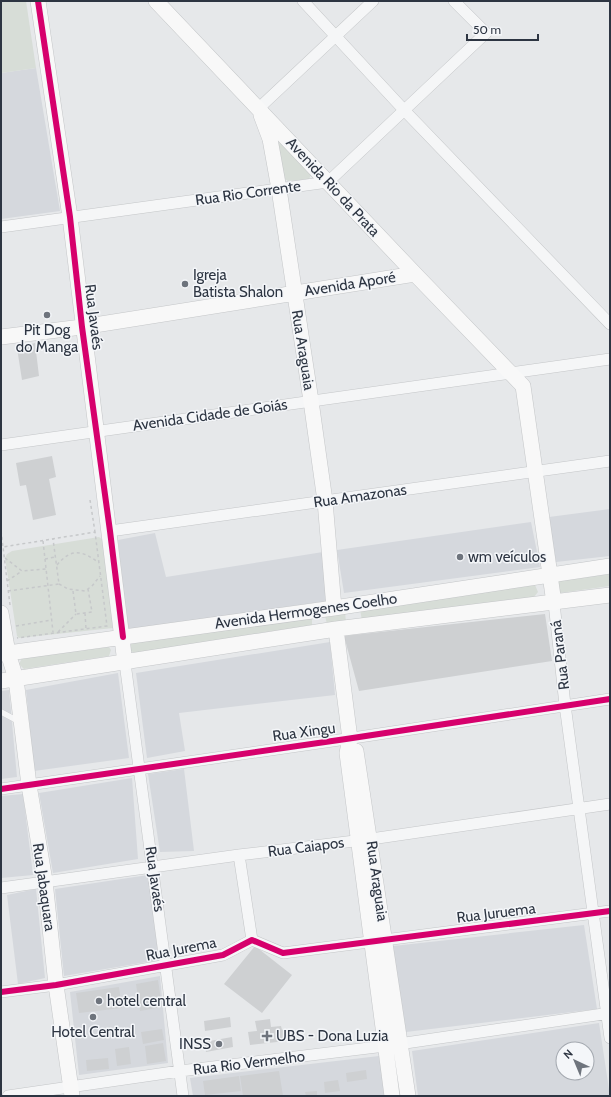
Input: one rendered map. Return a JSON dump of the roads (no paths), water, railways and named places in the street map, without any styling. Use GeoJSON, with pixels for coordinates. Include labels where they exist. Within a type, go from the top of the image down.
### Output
{"type":"FeatureCollection","features":[{"type":"Feature","properties":{"kind":"main road","name":"Rua Javaés"},"geometry":{"type":"LineString","coordinates":[[38,1],[70,217],[82,326],[97,431],[103,532],[125,663]]}},
{"type":"Feature","properties":{"kind":"main road","name":"Avenida Rio da Prata"},"geometry":{"type":"LineString","coordinates":[[156,1],[415,274],[511,372]]}},
{"type":"Feature","properties":{"kind":"main road","name":"Rua Araguaia"},"geometry":{"type":"LineString","coordinates":[[258,109],[270,139],[279,189],[325,501],[334,608]]}},
{"type":"Feature","properties":{"kind":"main road","name":"Avenida Aporé"},"geometry":{"type":"LineString","coordinates":[[1,337],[82,326],[415,274]]}},
{"type":"Feature","properties":{"kind":"main road","name":"Rua Paraná"},"geometry":{"type":"LineString","coordinates":[[511,372],[523,386],[548,574],[554,603]]}},
{"type":"Feature","properties":{"kind":"main road","name":"Avenida Hermogenes Coelho"},"geometry":{"type":"LineString","coordinates":[[4,654],[334,608],[548,574],[610,566]]}},
{"type":"Feature","properties":{"kind":"main road","name":"Avenida Hermogenes Coelho"},"geometry":{"type":"LineString","coordinates":[[1,681],[125,663],[336,629],[610,595]]}},
{"type":"Feature","properties":{"kind":"main road"},"geometry":{"type":"LineString","coordinates":[[334,608],[341,609],[345,612],[347,618],[343,627],[336,629]]}},
{"type":"Feature","properties":{"kind":"main road"},"geometry":{"type":"LineString","coordinates":[[4,654],[6,609]]}},
{"type":"Feature","properties":{"kind":"main road","name":"Rua Araguaia"},"geometry":{"type":"LineString","coordinates":[[336,629],[350,738],[356,750],[364,840],[392,1045],[392,1096]]}},
{"type":"Feature","properties":{"kind":"main road","name":"Rua Jabaquara"},"geometry":{"type":"LineString","coordinates":[[4,654],[16,679],[29,785],[45,881],[56,985],[71,1091]]}},
{"type":"Feature","properties":{"kind":"main road","name":"Rua Araguaia"},"geometry":{"type":"LineString","coordinates":[[392,1045],[408,1096]]}},
{"type":"Feature","properties":{"kind":"street"},"geometry":{"type":"LineString","coordinates":[[303,1],[404,110],[610,324]]}},
{"type":"Feature","properties":{"kind":"street"},"geometry":{"type":"LineString","coordinates":[[258,109],[373,1]]}},
{"type":"Feature","properties":{"kind":"street"},"geometry":{"type":"LineString","coordinates":[[328,182],[486,33],[454,1]]}},
{"type":"Feature","properties":{"kind":"street","name":"Rua Rio Corrente"},"geometry":{"type":"LineString","coordinates":[[1,227],[328,182]]}},
{"type":"Feature","properties":{"kind":"street","name":"Avenida Cidade de Goiás"},"geometry":{"type":"LineString","coordinates":[[1,445],[610,359]]}},
{"type":"Feature","properties":{"kind":"street","name":"Rua Amazonas"},"geometry":{"type":"LineString","coordinates":[[103,532],[610,461]]}},
{"type":"Feature","properties":{"kind":"street","name":"Rua Paraná"},"geometry":{"type":"LineString","coordinates":[[554,603],[565,705],[608,1013],[610,1038]]}},
{"type":"Feature","properties":{"kind":"street","name":"Rua Javaés"},"geometry":{"type":"LineString","coordinates":[[125,663],[154,866],[183,1096]]}},
{"type":"Feature","properties":{"kind":"street","name":"Rua Xingu"},"geometry":{"type":"LineString","coordinates":[[1,788],[610,699]]}},
{"type":"Feature","properties":{"kind":"street","name":"Rua Caiapos"},"geometry":{"type":"LineString","coordinates":[[1,888],[154,866],[364,840],[610,804]]}},
{"type":"Feature","properties":{"kind":"street"},"geometry":{"type":"LineString","coordinates":[[239,855],[252,940],[283,953],[379,941]]}},
{"type":"Feature","properties":{"kind":"street","name":"Rua Juruema"},"geometry":{"type":"LineString","coordinates":[[379,941],[610,911]]}},
{"type":"Feature","properties":{"kind":"street","name":"Rua Jurema"},"geometry":{"type":"LineString","coordinates":[[1,992],[56,985],[223,955],[252,940]]}},
{"type":"Feature","properties":{"kind":"street","name":"Rua Rio Vermelho"},"geometry":{"type":"LineString","coordinates":[[8,1096],[71,1091],[180,1071],[392,1045],[608,1013]]}},
{"type":"Feature","properties":{"kind":"lane"},"geometry":{"type":"LineString","coordinates":[[1,712],[21,722]]}},
{"type":"Feature","properties":{"kind":"place","name":"Igreja Batista Shalon"},"geometry":{"type":"Point","coordinates":[185,284]}},
{"type":"Feature","properties":{"kind":"place","name":"Pit Dog do Manga"},"geometry":{"type":"Point","coordinates":[47,315]}},
{"type":"Feature","properties":{"kind":"place","name":"wm veículos"},"geometry":{"type":"Point","coordinates":[460,557]}},
{"type":"Feature","properties":{"kind":"place","name":"hotel central"},"geometry":{"type":"Point","coordinates":[99,1001]}},
{"type":"Feature","properties":{"kind":"place","name":"Hotel Central"},"geometry":{"type":"Point","coordinates":[93,1017]}},
{"type":"Feature","properties":{"kind":"place","name":"UBS - Dona Luzia"},"geometry":{"type":"Point","coordinates":[267,1036]}},
{"type":"Feature","properties":{"kind":"place","name":"INSS"},"geometry":{"type":"Point","coordinates":[219,1044]}}]}
